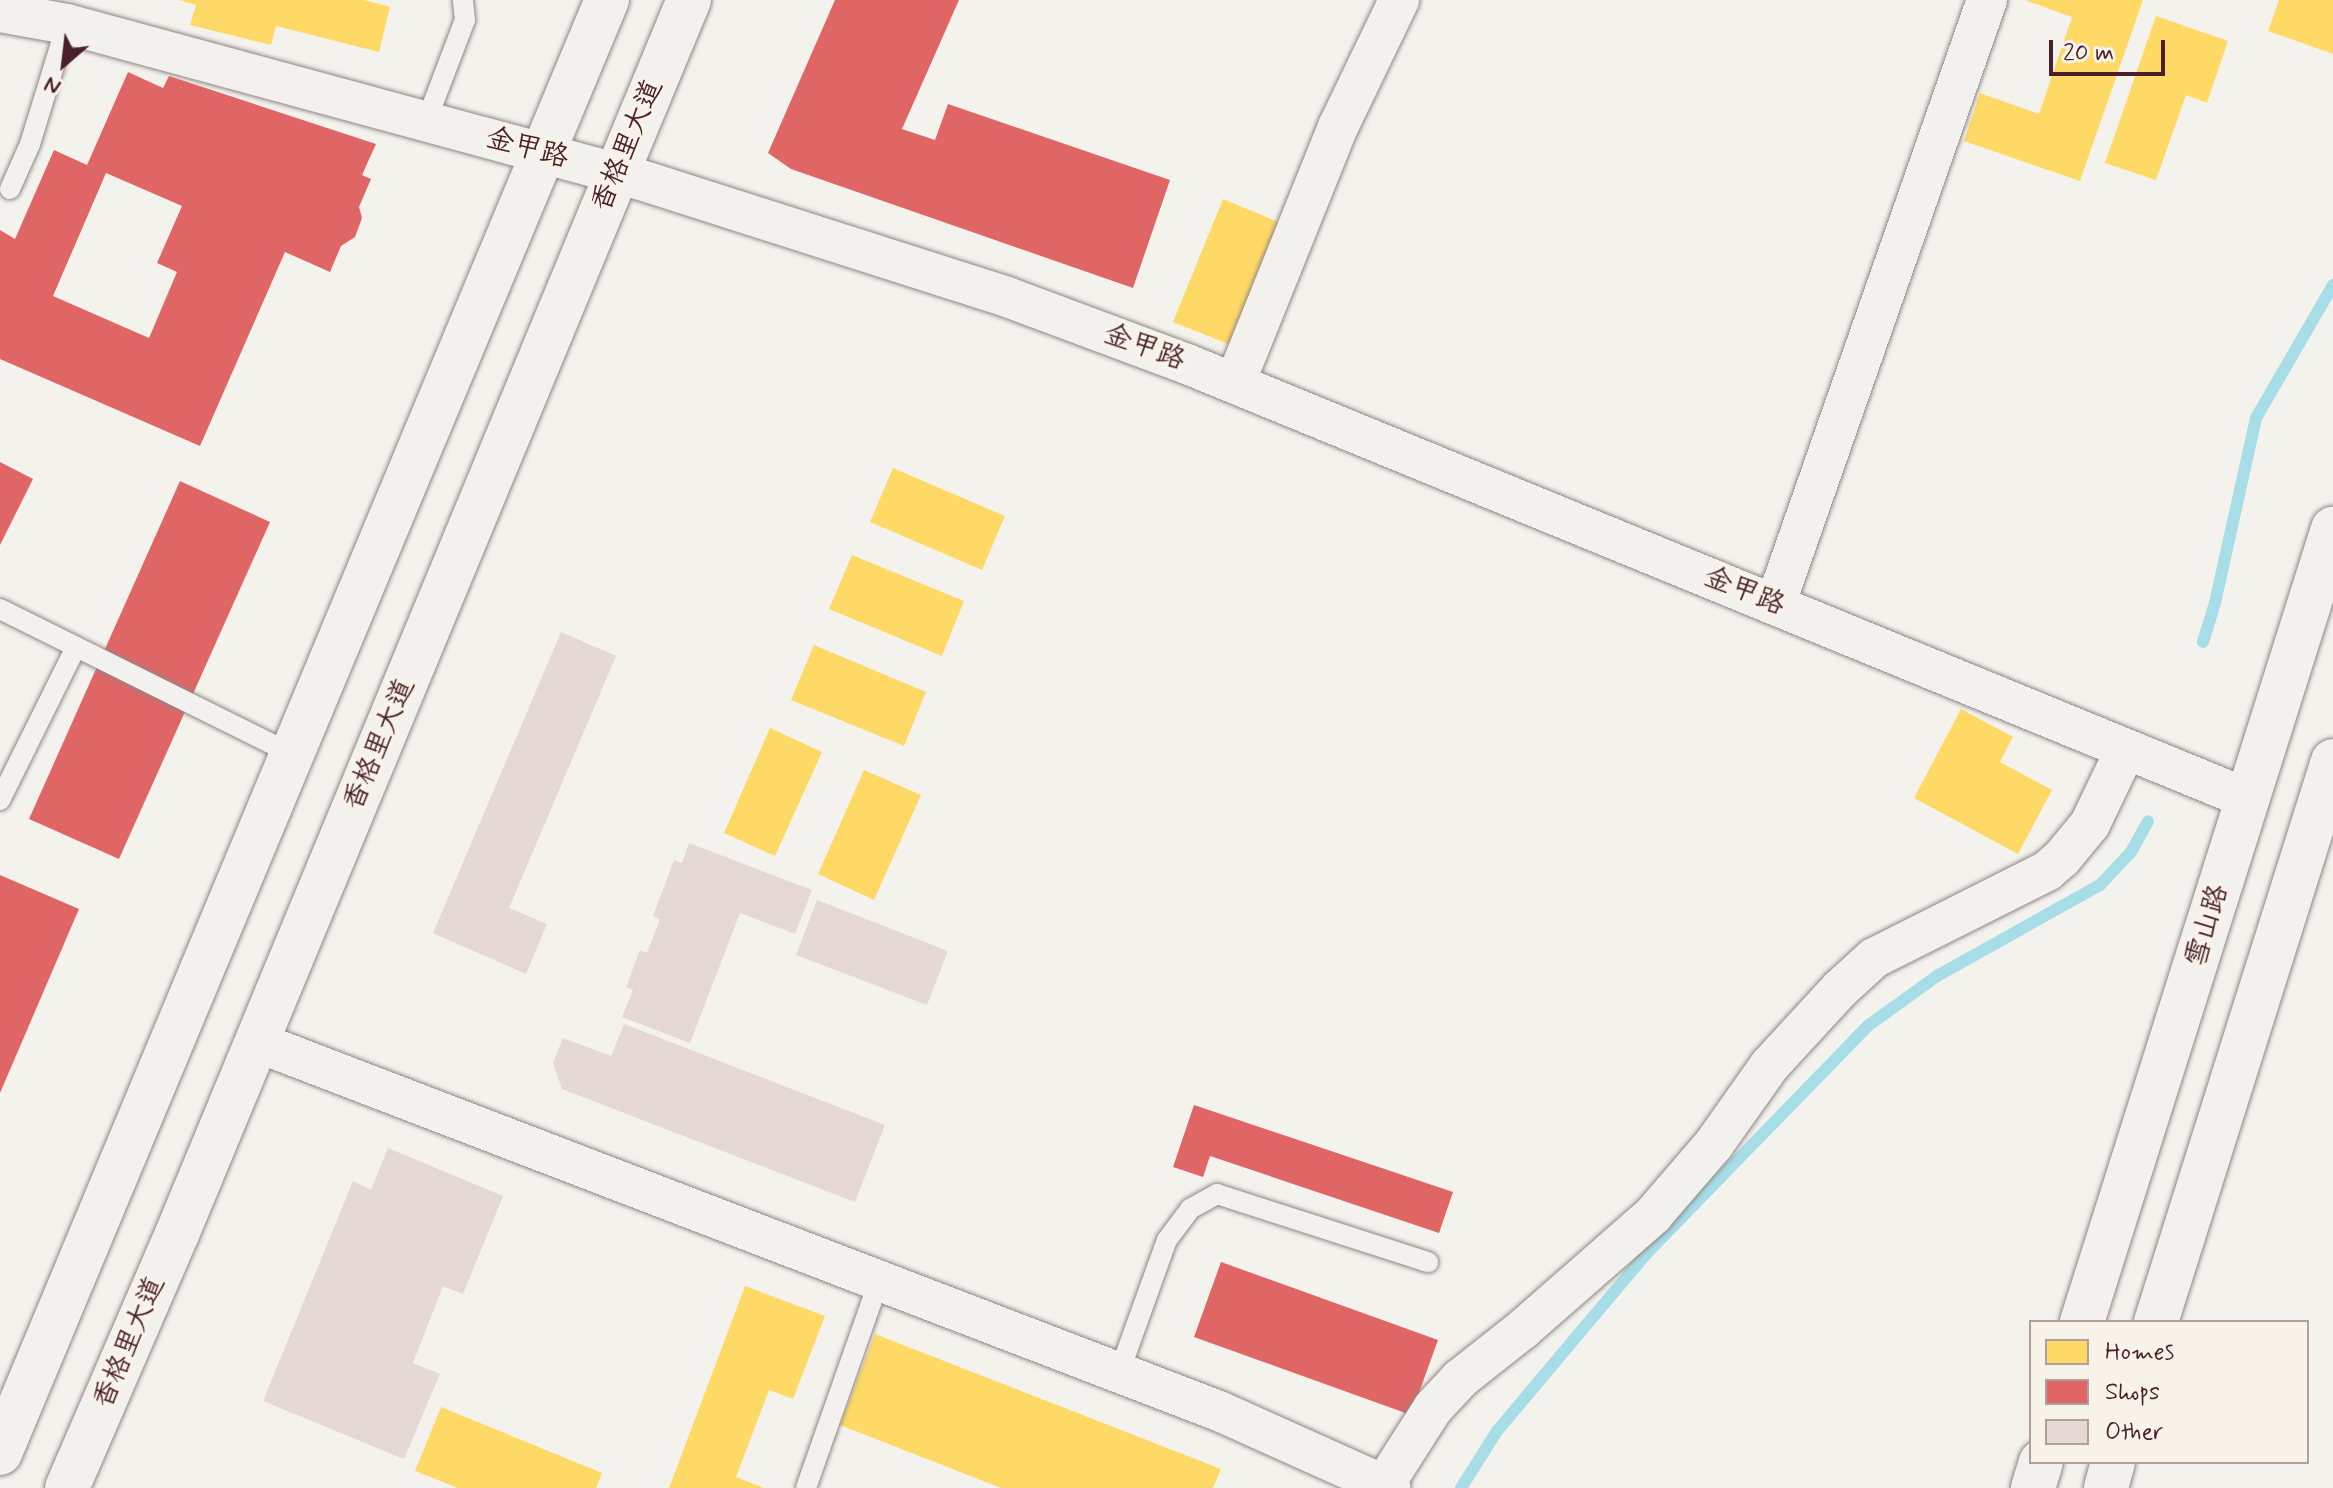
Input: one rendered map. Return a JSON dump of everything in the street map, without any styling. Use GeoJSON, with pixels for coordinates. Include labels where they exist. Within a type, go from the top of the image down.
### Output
{"type":"FeatureCollection","features":[{"type":"Feature","properties":{"kind":"main road"},"geometry":{"type":"LineString","coordinates":[[0,1453],[607,0]]}},
{"type":"Feature","properties":{"kind":"main road","name":"香格里大道"},"geometry":{"type":"LineString","coordinates":[[67,1488],[257,1042],[689,0]]}},
{"type":"Feature","properties":{"kind":"main road","name":"雪山路"},"geometry":{"type":"LineString","coordinates":[[2083,1320],[2333,529]]}},
{"type":"Feature","properties":{"kind":"main road"},"geometry":{"type":"LineString","coordinates":[[2157,1320],[2333,765]]}},
{"type":"Feature","properties":{"kind":"main road"},"geometry":{"type":"LineString","coordinates":[[2033,1488],[2040,1464]]}},
{"type":"Feature","properties":{"kind":"main road"},"geometry":{"type":"LineString","coordinates":[[2106,1488],[2112,1464]]}},
{"type":"Feature","properties":{"kind":"street"},"geometry":{"type":"LineString","coordinates":[[1235,383],[1338,127],[1399,0]]}},
{"type":"Feature","properties":{"kind":"street"},"geometry":{"type":"LineString","coordinates":[[1775,605],[1987,0]]}},
{"type":"Feature","properties":{"kind":"street","name":"金甲路"},"geometry":{"type":"LineString","coordinates":[[0,12],[67,24],[617,174],[824,236],[1007,297],[1235,383],[2248,799]]}},
{"type":"Feature","properties":{"kind":"street"},"geometry":{"type":"LineString","coordinates":[[257,1042],[1219,1411],[1385,1487],[1406,1445],[1460,1379],[1523,1329],[1653,1215],[1714,1144],[1770,1065],[1840,989],[1874,958],[2047,871],[2062,858],[2090,824],[2126,749]]}},
{"type":"Feature","properties":{"kind":"lane"},"geometry":{"type":"LineString","coordinates":[[426,122],[465,20],[463,0]]}},
{"type":"Feature","properties":{"kind":"lane"},"geometry":{"type":"LineString","coordinates":[[10,189],[30,144],[67,24]]}},
{"type":"Feature","properties":{"kind":"lane"},"geometry":{"type":"LineString","coordinates":[[0,609],[294,755]]}},
{"type":"Feature","properties":{"kind":"lane"},"geometry":{"type":"LineString","coordinates":[[0,800],[76,647]]}},
{"type":"Feature","properties":{"kind":"lane"},"geometry":{"type":"LineString","coordinates":[[1119,1373],[1167,1240],[1190,1209],[1217,1194],[1428,1262]]}},
{"type":"Feature","properties":{"kind":"lane"},"geometry":{"type":"LineString","coordinates":[[806,1488],[879,1281]]}},
{"type":"Feature","properties":{"kind":"building: Homes"},"geometry":{"type":"Polygon","coordinates":[[[179,0],[364,0],[390,7],[379,52],[276,26],[271,45],[190,25],[196,5],[179,0]]]}},
{"type":"Feature","properties":{"kind":"building: Homes"},"geometry":{"type":"Polygon","coordinates":[[[2025,0],[2143,0],[2080,181],[1964,141],[1980,93],[2039,114],[2072,17],[2025,0]]]}},
{"type":"Feature","properties":{"kind":"building: Homes"},"geometry":{"type":"Polygon","coordinates":[[[2279,0],[2333,0],[2333,54],[2268,31],[2279,0]]]}},
{"type":"Feature","properties":{"kind":"building: Homes"},"geometry":{"type":"Polygon","coordinates":[[[2156,16],[2228,41],[2207,103],[2186,95],[2156,180],[2105,163],[2156,16]]]}},
{"type":"Feature","properties":{"kind":"building: Homes"},"geometry":{"type":"Polygon","coordinates":[[[1223,199],[1286,225],[1236,347],[1173,322],[1223,199]]]}},
{"type":"Feature","properties":{"kind":"building: Homes"},"geometry":{"type":"Polygon","coordinates":[[[893,468],[1005,516],[982,570],[870,522],[893,468]]]}},
{"type":"Feature","properties":{"kind":"building: Homes"},"geometry":{"type":"Polygon","coordinates":[[[852,555],[964,601],[942,656],[829,609],[852,555]]]}},
{"type":"Feature","properties":{"kind":"building: Homes"},"geometry":{"type":"Polygon","coordinates":[[[814,645],[926,692],[904,746],[791,700],[814,645]]]}},
{"type":"Feature","properties":{"kind":"building: Homes"},"geometry":{"type":"Polygon","coordinates":[[[1961,709],[2013,737],[2000,762],[2052,790],[2018,854],[1914,798],[1961,709]]]}},
{"type":"Feature","properties":{"kind":"building: Homes"},"geometry":{"type":"Polygon","coordinates":[[[770,728],[822,752],[775,856],[724,833],[770,728]]]}},
{"type":"Feature","properties":{"kind":"building: Homes"},"geometry":{"type":"Polygon","coordinates":[[[864,770],[921,795],[874,900],[818,874],[864,770]]]}},
{"type":"Feature","properties":{"kind":"building: Homes"},"geometry":{"type":"Polygon","coordinates":[[[745,1286],[825,1316],[793,1399],[769,1390],[736,1477],[764,1488],[669,1488],[745,1286]]]}},
{"type":"Feature","properties":{"kind":"building: Homes"},"geometry":{"type":"Polygon","coordinates":[[[875,1334],[1221,1469],[1213,1488],[1001,1488],[840,1425],[875,1334]]]}},
{"type":"Feature","properties":{"kind":"building: Homes"},"geometry":{"type":"Polygon","coordinates":[[[441,1407],[602,1473],[596,1488],[458,1488],[415,1471],[441,1407]]]}},
{"type":"Feature","properties":{"kind":"building: Shops"},"geometry":{"type":"Polygon","coordinates":[[[835,0],[959,0],[902,129],[935,140],[948,104],[1170,180],[1133,288],[791,169],[768,153],[835,0]]]}},
{"type":"Feature","properties":{"kind":"building: Shops"},"geometry":{"type":"Polygon","coordinates":[[[128,72],[163,88],[169,76],[376,144],[362,175],[371,179],[359,207],[362,218],[355,237],[341,246],[330,272],[285,252],[200,446],[0,359],[0,230],[15,239],[54,150],[87,165],[128,72]],[[106,173],[53,296],[149,338],[177,272],[157,263],[182,206],[106,173]]]}},
{"type":"Feature","properties":{"kind":"building: Shops"},"geometry":{"type":"Polygon","coordinates":[[[0,462],[33,479],[0,545],[0,462]]]}},
{"type":"Feature","properties":{"kind":"building: Shops"},"geometry":{"type":"Polygon","coordinates":[[[180,481],[270,522],[119,859],[29,819],[180,481]]]}},
{"type":"Feature","properties":{"kind":"building: Shops"},"geometry":{"type":"Polygon","coordinates":[[[0,875],[79,909],[0,1093],[0,875]]]}},
{"type":"Feature","properties":{"kind":"building: Shops"},"geometry":{"type":"Polygon","coordinates":[[[1194,1105],[1453,1192],[1439,1233],[1210,1156],[1203,1177],[1173,1167],[1194,1105]]]}},
{"type":"Feature","properties":{"kind":"building: Shops"},"geometry":{"type":"Polygon","coordinates":[[[1221,1262],[1438,1340],[1411,1415],[1194,1337],[1221,1262]]]}},
{"type":"Feature","properties":{"kind":"building: Other"},"geometry":{"type":"Polygon","coordinates":[[[561,632],[616,656],[509,908],[547,924],[526,974],[433,933],[561,632]]]}},
{"type":"Feature","properties":{"kind":"building: Other"},"geometry":{"type":"Polygon","coordinates":[[[689,843],[812,890],[795,934],[740,913],[690,1043],[622,1017],[633,990],[626,987],[640,950],[647,953],[660,919],[653,916],[674,860],[682,863],[689,843]]]}},
{"type":"Feature","properties":{"kind":"building: Other"},"geometry":{"type":"Polygon","coordinates":[[[817,900],[948,951],[927,1005],[796,955],[817,900]]]}},
{"type":"Feature","properties":{"kind":"building: Other"},"geometry":{"type":"Polygon","coordinates":[[[624,1024],[885,1125],[855,1202],[562,1089],[553,1063],[563,1038],[611,1056],[624,1024]]]}},
{"type":"Feature","properties":{"kind":"building: Other"},"geometry":{"type":"Polygon","coordinates":[[[388,1148],[503,1196],[463,1294],[443,1286],[413,1363],[440,1374],[404,1459],[263,1401],[353,1181],[371,1190],[388,1148]]]}},
{"type":"Feature","properties":{"kind":"waterway"},"geometry":{"type":"LineString","coordinates":[[2203,642],[2215,603],[2256,418],[2333,285]]}},
{"type":"Feature","properties":{"kind":"waterway"},"geometry":{"type":"LineString","coordinates":[[1461,1488],[1497,1431],[1647,1253],[1869,1025],[1937,976],[2100,885],[2131,852],[2148,821]]}}]}
